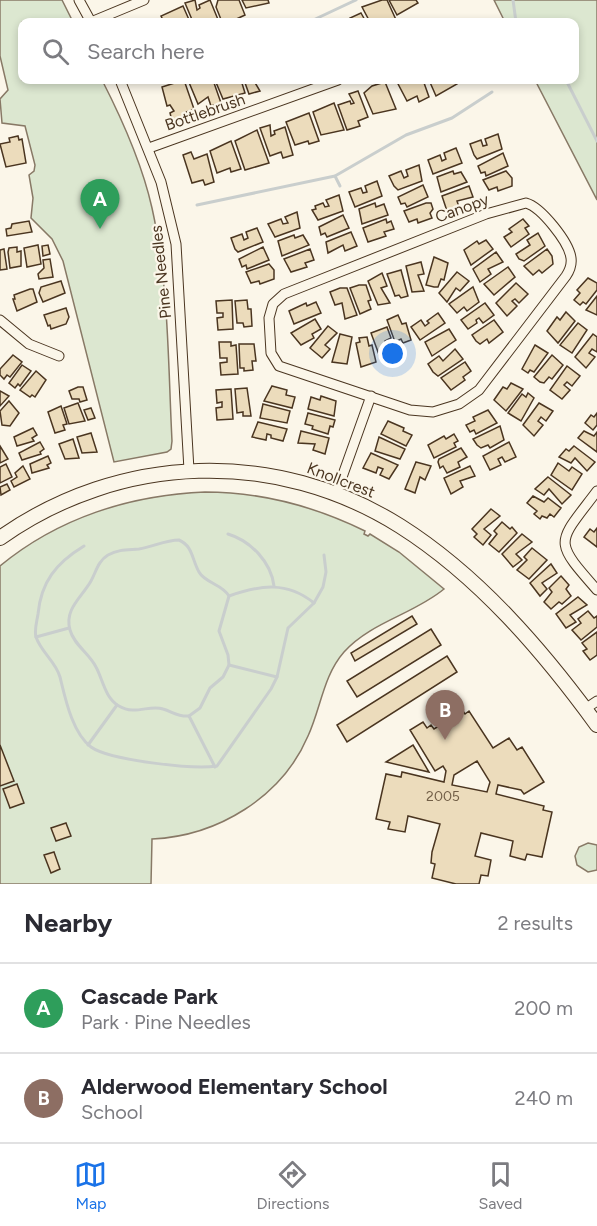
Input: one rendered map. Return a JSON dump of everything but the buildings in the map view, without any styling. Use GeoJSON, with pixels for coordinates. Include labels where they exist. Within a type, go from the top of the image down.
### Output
{"type":"FeatureCollection","features":[{"type":"Feature","properties":{"kind":"street"},"geometry":{"type":"LineString","coordinates":[[79,0],[89,18]]}},
{"type":"Feature","properties":{"kind":"street"},"geometry":{"type":"LineString","coordinates":[[101,18],[144,0]]}},
{"type":"Feature","properties":{"kind":"street","name":"Pine Needles"},"geometry":{"type":"LineString","coordinates":[[122,84],[149,148],[166,196],[177,254],[189,470]]}},
{"type":"Feature","properties":{"kind":"street","name":"Bottlebrush"},"geometry":{"type":"LineString","coordinates":[[149,148],[327,84]]}},
{"type":"Feature","properties":{"kind":"street","name":"Canopy"},"geometry":{"type":"LineString","coordinates":[[526,203],[540,210],[569,249],[572,265],[479,390],[459,404],[433,412],[410,410],[371,396],[279,366],[272,357],[270,334],[270,313],[276,300],[284,294],[329,275],[486,214],[526,203]]}},
{"type":"Feature","properties":{"kind":"street"},"geometry":{"type":"LineString","coordinates":[[0,320],[29,344],[59,356]]}},
{"type":"Feature","properties":{"kind":"street"},"geometry":{"type":"LineString","coordinates":[[336,494],[371,396]]}},
{"type":"Feature","properties":{"kind":"street","name":"Knollcrest"},"geometry":{"type":"LineString","coordinates":[[0,538],[36,514],[80,494],[141,476],[189,470],[260,473],[303,483],[336,494],[394,522],[448,562],[523,633],[591,705],[597,725]]}},
{"type":"Feature","properties":{"kind":"street"},"geometry":{"type":"LineString","coordinates":[[597,491],[568,529],[564,547],[569,558],[597,590]]}},
{"type":"Feature","properties":{"kind":"green space"},"geometry":{"type":"Polygon","coordinates":[[[0,0],[62,0],[71,18],[18,18],[18,84],[104,84],[124,127],[148,191],[162,266],[172,441],[171,449],[167,452],[114,462],[63,261],[52,239],[31,218],[33,198],[29,175],[34,171],[35,165],[25,126],[2,123],[0,99],[8,90],[0,56],[0,0]]]}},
{"type":"Feature","properties":{"kind":"green space"},"geometry":{"type":"Polygon","coordinates":[[[494,0],[597,0],[597,200],[537,84],[579,84],[579,18],[503,18],[494,0]]]}},
{"type":"Feature","properties":{"kind":"green space"},"geometry":{"type":"Polygon","coordinates":[[[205,492],[247,495],[287,502],[346,522],[399,552],[444,589],[420,605],[367,633],[344,652],[331,671],[308,736],[297,758],[265,795],[224,821],[201,830],[152,839],[151,884],[0,884],[0,566],[22,549],[46,535],[96,512],[149,498],[205,492]]]}},
{"type":"Feature","properties":{"kind":"green space"},"geometry":{"type":"Polygon","coordinates":[[[588,843],[597,845],[597,870],[588,872],[577,865],[575,856],[579,847],[588,843]]]}},
{"type":"Feature","properties":{"kind":"waterway"},"geometry":{"type":"LineString","coordinates":[[318,18],[356,0]]}},
{"type":"Feature","properties":{"kind":"waterway"},"geometry":{"type":"LineString","coordinates":[[513,0],[515,18]]}},
{"type":"Feature","properties":{"kind":"waterway"},"geometry":{"type":"LineString","coordinates":[[568,84],[597,141]]}},
{"type":"Feature","properties":{"kind":"waterway"},"geometry":{"type":"LineString","coordinates":[[197,205],[335,176],[406,135],[452,118],[492,92]]}},
{"type":"Feature","properties":{"kind":"waterway"},"geometry":{"type":"LineString","coordinates":[[335,176],[340,186]]}},
{"type":"Feature","properties":{"kind":"waterway"},"geometry":{"type":"LineString","coordinates":[[228,534],[252,547],[269,569],[274,586]]}},
{"type":"Feature","properties":{"kind":"waterway"},"geometry":{"type":"LineString","coordinates":[[179,540],[190,550],[202,576],[229,596],[219,631],[228,655],[229,665],[223,677],[210,688],[200,708],[189,716],[158,708],[125,709],[110,698],[93,662],[75,640],[70,630],[69,616],[105,557],[120,551],[179,540]]}},
{"type":"Feature","properties":{"kind":"waterway"},"geometry":{"type":"LineString","coordinates":[[84,546],[65,559],[46,583],[35,628],[38,642],[58,672],[74,724],[84,741],[101,752],[133,760],[190,767],[217,766],[271,689],[277,677],[288,628],[314,603],[323,587],[326,572],[324,555]]}},
{"type":"Feature","properties":{"kind":"waterway"},"geometry":{"type":"LineString","coordinates":[[229,596],[252,589],[273,587],[294,591],[314,603]]}},
{"type":"Feature","properties":{"kind":"waterway"},"geometry":{"type":"LineString","coordinates":[[36,637],[69,628]]}},
{"type":"Feature","properties":{"kind":"waterway"},"geometry":{"type":"LineString","coordinates":[[229,665],[277,677]]}},
{"type":"Feature","properties":{"kind":"waterway"},"geometry":{"type":"LineString","coordinates":[[88,745],[117,705]]}},
{"type":"Feature","properties":{"kind":"waterway"},"geometry":{"type":"LineString","coordinates":[[189,716],[215,767]]}},
{"type":"Feature","properties":{"kind":"place","name":"Cascade Park"},"geometry":{"type":"Point","coordinates":[100,229]}},
{"type":"Feature","properties":{"kind":"place","name":"Alderwood Elementary School"},"geometry":{"type":"Point","coordinates":[445,740]}}]}
